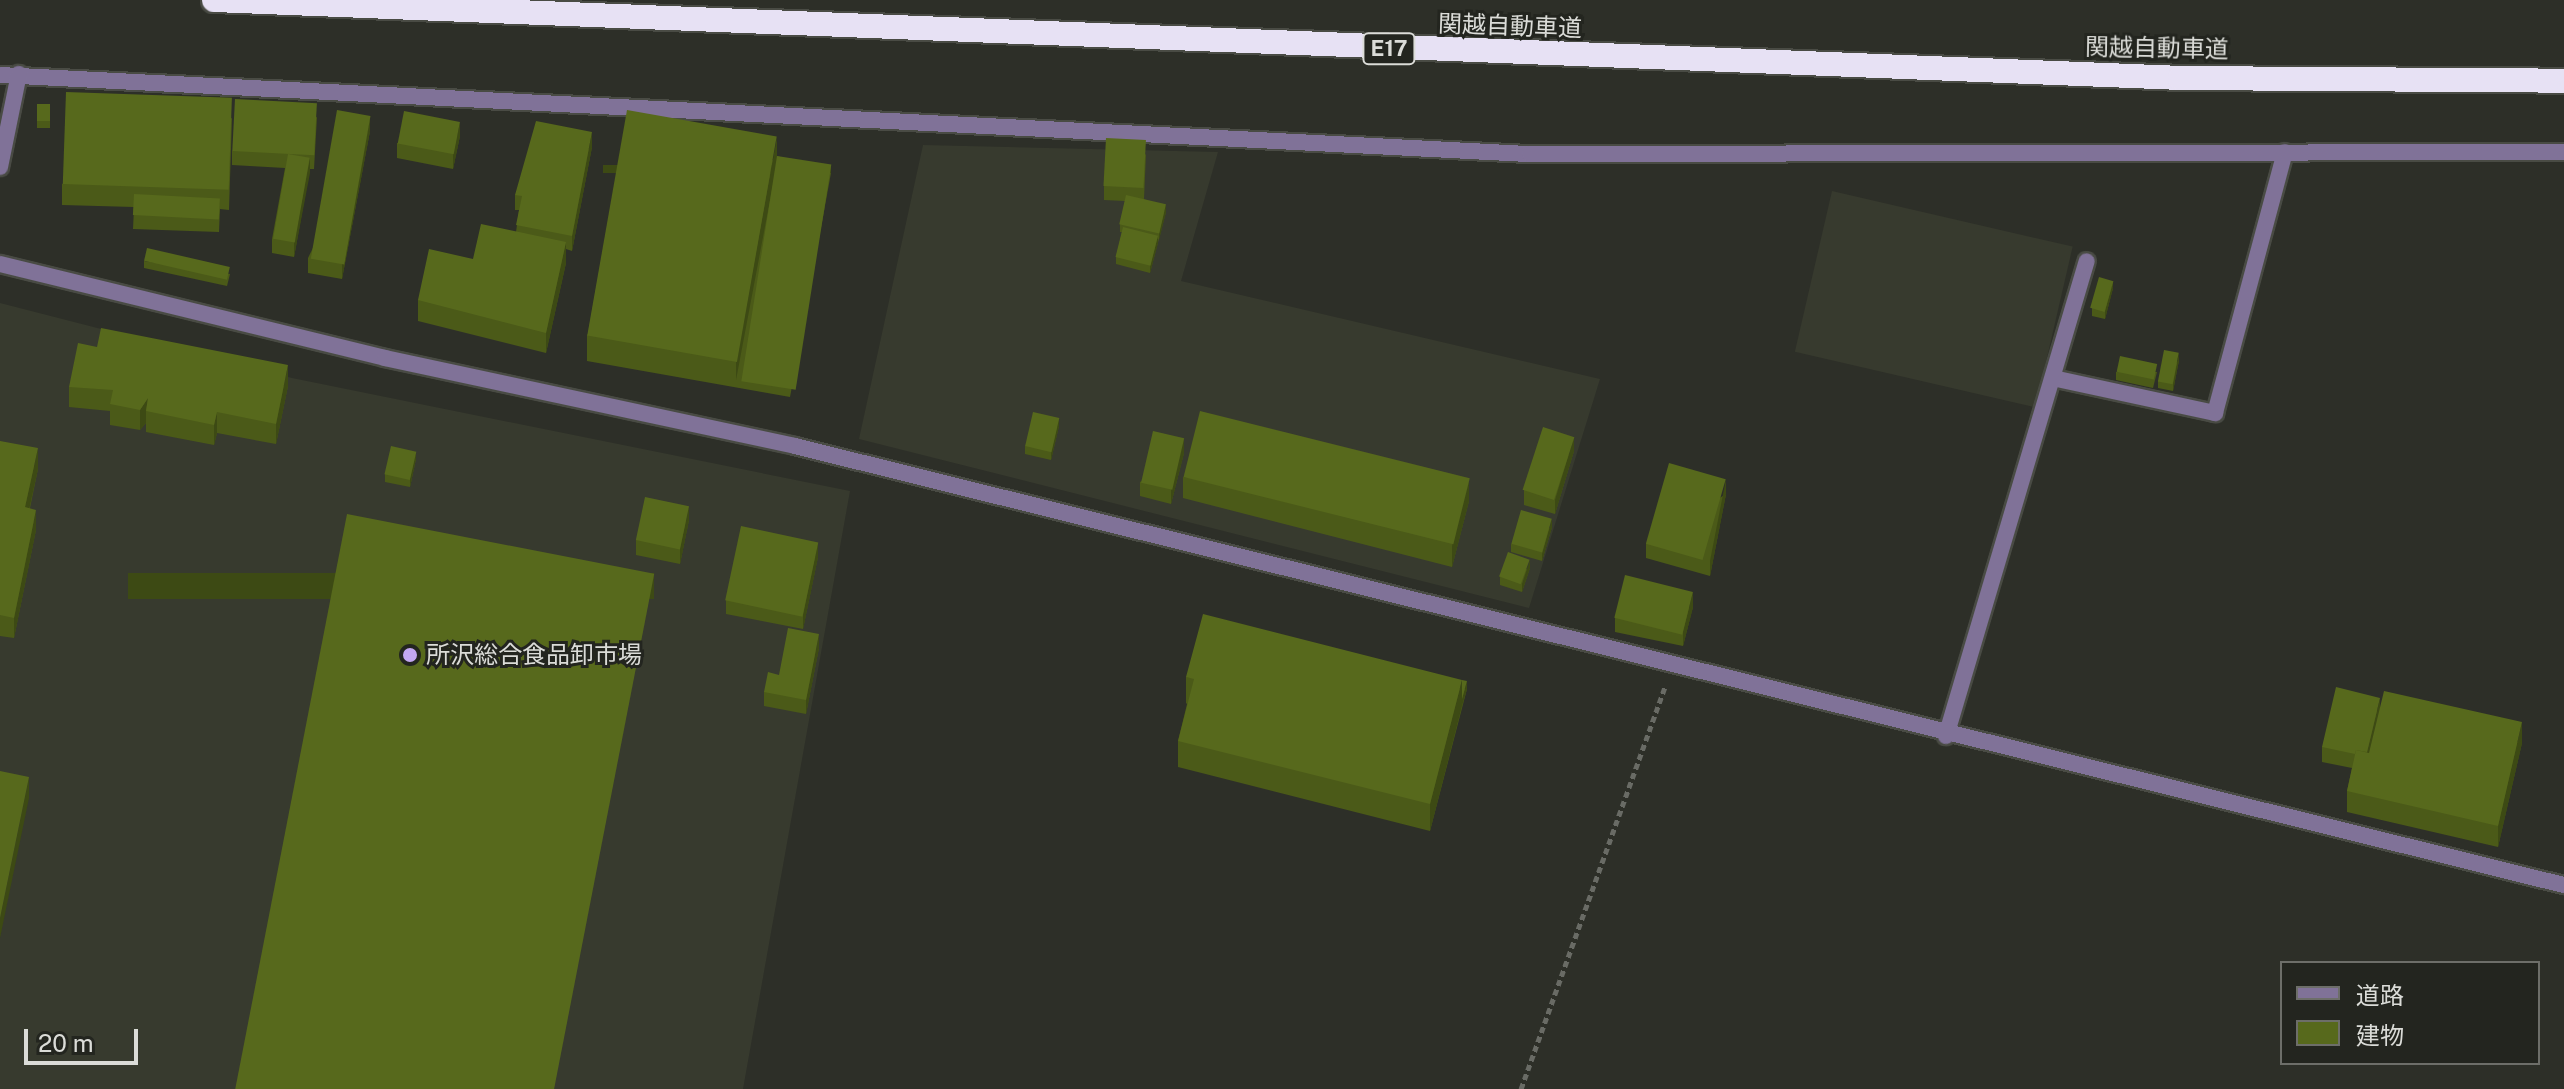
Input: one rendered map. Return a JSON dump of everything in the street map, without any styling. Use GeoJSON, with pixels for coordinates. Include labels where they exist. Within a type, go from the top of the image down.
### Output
{"type":"FeatureCollection","features":[{"type":"Feature","properties":{"kind":"highway","name":"関越自動車道"},"geometry":{"type":"LineString","coordinates":[[214,0],[2180,78],[2564,81]]}},
{"type":"Feature","properties":{"kind":"street"},"geometry":{"type":"LineString","coordinates":[[0,167],[19,74]]}},
{"type":"Feature","properties":{"kind":"street"},"geometry":{"type":"LineString","coordinates":[[0,75],[1530,154],[2564,152]]}},
{"type":"Feature","properties":{"kind":"street"},"geometry":{"type":"LineString","coordinates":[[2053,378],[2215,413],[2285,152]]}},
{"type":"Feature","properties":{"kind":"street"},"geometry":{"type":"LineString","coordinates":[[1946,736],[2087,261]]}},
{"type":"Feature","properties":{"kind":"street"},"geometry":{"type":"LineString","coordinates":[[0,264],[385,358],[795,446],[1671,669],[2564,885]]}},
{"type":"Feature","properties":{"kind":"path"},"geometry":{"type":"LineString","coordinates":[[1521,1089],[1671,669]]}},
{"type":"Feature","properties":{"kind":"shaded area"},"geometry":{"type":"Polygon","coordinates":[[[923,145],[1218,152],[1181,281],[1600,379],[1529,608],[859,439],[923,145]]]}},
{"type":"Feature","properties":{"kind":"shaded area"},"geometry":{"type":"Polygon","coordinates":[[[1832,191],[2073,247],[2036,407],[1795,352],[1832,191]]]}},
{"type":"Feature","properties":{"kind":"shaded area","name":"所沢総合食品卸市場"},"geometry":{"type":"Polygon","coordinates":[[[0,303],[292,378],[850,491],[743,1089],[0,1089],[0,303]]]}},
{"type":"Feature","properties":{"kind":"building"},"geometry":{"type":"Polygon","coordinates":[[[66,92],[232,98],[229,190],[63,184],[66,92]]]}},
{"type":"Feature","properties":{"kind":"building"},"geometry":{"type":"Polygon","coordinates":[[[235,99],[317,103],[314,155],[232,151],[235,99]]]}},
{"type":"Feature","properties":{"kind":"building"},"geometry":{"type":"Polygon","coordinates":[[[37,104],[50,104],[50,121],[37,121],[37,104]]]}},
{"type":"Feature","properties":{"kind":"building"},"geometry":{"type":"Polygon","coordinates":[[[337,110],[370,116],[344,265],[311,259],[337,110]]]}},
{"type":"Feature","properties":{"kind":"building"},"geometry":{"type":"Polygon","coordinates":[[[627,110],[777,136],[737,362],[587,336],[627,110]]]}},
{"type":"Feature","properties":{"kind":"building"},"geometry":{"type":"Polygon","coordinates":[[[404,111],[460,122],[454,154],[398,143],[404,111]]]}},
{"type":"Feature","properties":{"kind":"building"},"geometry":{"type":"Polygon","coordinates":[[[536,121],[592,132],[572,236],[516,225],[522,196],[515,195],[536,121]]]}},
{"type":"Feature","properties":{"kind":"building"},"geometry":{"type":"Polygon","coordinates":[[[1106,138],[1146,140],[1143,188],[1103,186],[1106,138]]]}},
{"type":"Feature","properties":{"kind":"building"},"geometry":{"type":"Polygon","coordinates":[[[288,154],[310,158],[295,243],[273,239],[288,154]]]}},
{"type":"Feature","properties":{"kind":"building"},"geometry":{"type":"Polygon","coordinates":[[[777,156],[831,165],[796,390],[741,381],[777,156]]]}},
{"type":"Feature","properties":{"kind":"building"},"geometry":{"type":"Polygon","coordinates":[[[134,194],[220,199],[219,219],[133,215],[134,194]]]}},
{"type":"Feature","properties":{"kind":"building"},"geometry":{"type":"Polygon","coordinates":[[[1126,195],[1166,204],[1159,233],[1119,224],[1126,195]]]}},
{"type":"Feature","properties":{"kind":"building"},"geometry":{"type":"Polygon","coordinates":[[[481,224],[566,242],[546,333],[418,300],[429,249],[473,259],[481,224]]]}},
{"type":"Feature","properties":{"kind":"building"},"geometry":{"type":"Polygon","coordinates":[[[1123,227],[1158,236],[1150,266],[1116,257],[1123,227]]]}},
{"type":"Feature","properties":{"kind":"building"},"geometry":{"type":"Polygon","coordinates":[[[147,248],[230,267],[227,280],[144,261],[147,248]]]}},
{"type":"Feature","properties":{"kind":"building"},"geometry":{"type":"Polygon","coordinates":[[[2099,277],[2113,281],[2105,312],[2090,308],[2099,277]]]}},
{"type":"Feature","properties":{"kind":"building"},"geometry":{"type":"Polygon","coordinates":[[[101,328],[288,365],[276,424],[217,412],[214,425],[146,411],[148,398],[140,410],[110,404],[113,390],[69,387],[78,343],[97,347],[101,328]]]}},
{"type":"Feature","properties":{"kind":"building"},"geometry":{"type":"Polygon","coordinates":[[[2164,350],[2179,353],[2173,384],[2158,381],[2164,350]]]}},
{"type":"Feature","properties":{"kind":"building"},"geometry":{"type":"Polygon","coordinates":[[[2120,356],[2157,364],[2154,380],[2117,372],[2120,356]]]}},
{"type":"Feature","properties":{"kind":"building"},"geometry":{"type":"Polygon","coordinates":[[[1200,411],[1470,478],[1453,544],[1184,477],[1200,411]]]}},
{"type":"Feature","properties":{"kind":"building"},"geometry":{"type":"Polygon","coordinates":[[[1033,412],[1059,418],[1051,452],[1025,446],[1033,412]]]}},
{"type":"Feature","properties":{"kind":"building"},"geometry":{"type":"Polygon","coordinates":[[[1543,427],[1574,437],[1554,500],[1523,490],[1543,427]]]}},
{"type":"Feature","properties":{"kind":"building"},"geometry":{"type":"Polygon","coordinates":[[[1153,431],[1184,438],[1172,490],[1141,483],[1153,431]]]}},
{"type":"Feature","properties":{"kind":"building"},"geometry":{"type":"Polygon","coordinates":[[[0,441],[38,448],[25,507],[36,510],[14,618],[0,615],[0,441]]]}},
{"type":"Feature","properties":{"kind":"building"},"geometry":{"type":"Polygon","coordinates":[[[391,446],[416,452],[410,480],[384,474],[391,446]]]}},
{"type":"Feature","properties":{"kind":"building"},"geometry":{"type":"Polygon","coordinates":[[[1669,463],[1726,479],[1703,560],[1646,544],[1669,463]]]}},
{"type":"Feature","properties":{"kind":"building"},"geometry":{"type":"Polygon","coordinates":[[[645,497],[689,506],[680,549],[636,540],[645,497]]]}},
{"type":"Feature","properties":{"kind":"building"},"geometry":{"type":"Polygon","coordinates":[[[1521,510],[1552,519],[1542,552],[1511,544],[1521,510]]]}},
{"type":"Feature","properties":{"kind":"building"},"geometry":{"type":"Polygon","coordinates":[[[347,514],[654,574],[554,1089],[235,1089],[347,514]]]}},
{"type":"Feature","properties":{"kind":"building"},"geometry":{"type":"Polygon","coordinates":[[[741,526],[818,542],[802,617],[725,600],[741,526]]]}},
{"type":"Feature","properties":{"kind":"building"},"geometry":{"type":"Polygon","coordinates":[[[1508,552],[1530,560],[1521,584],[1499,576],[1508,552]]]}},
{"type":"Feature","properties":{"kind":"building"},"geometry":{"type":"Polygon","coordinates":[[[1625,575],[1693,592],[1682,635],[1614,618],[1625,575]]]}},
{"type":"Feature","properties":{"kind":"building"},"geometry":{"type":"Polygon","coordinates":[[[1203,614],[1462,680],[1430,804],[1178,741],[1194,679],[1186,677],[1203,614]]]}},
{"type":"Feature","properties":{"kind":"building"},"geometry":{"type":"Polygon","coordinates":[[[788,628],[819,634],[806,700],[764,692],[768,672],[779,675],[788,628]]]}},
{"type":"Feature","properties":{"kind":"building"},"geometry":{"type":"Polygon","coordinates":[[[1462,680],[1467,681],[1462,699],[1462,680]]]}},
{"type":"Feature","properties":{"kind":"building"},"geometry":{"type":"Polygon","coordinates":[[[2336,687],[2380,698],[2367,752],[2356,750],[2355,754],[2322,747],[2336,687]]]}},
{"type":"Feature","properties":{"kind":"building"},"geometry":{"type":"Polygon","coordinates":[[[2384,691],[2522,722],[2498,826],[2347,791],[2356,750],[2369,753],[2384,691]]]}},
{"type":"Feature","properties":{"kind":"building"},"geometry":{"type":"Polygon","coordinates":[[[0,771],[29,777],[0,918],[0,771]]]}},
{"type":"Feature","properties":{"kind":"place","name":"所沢総合食品卸市場"},"geometry":{"type":"Point","coordinates":[410,655]}}]}
